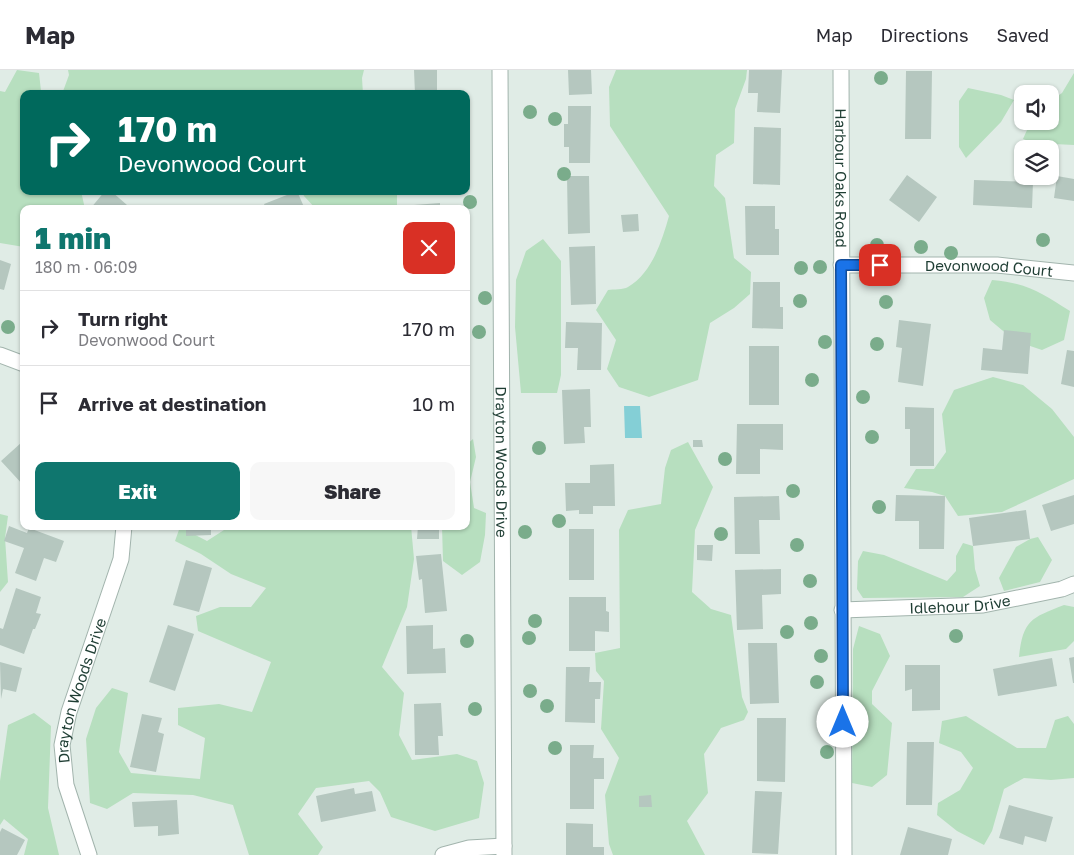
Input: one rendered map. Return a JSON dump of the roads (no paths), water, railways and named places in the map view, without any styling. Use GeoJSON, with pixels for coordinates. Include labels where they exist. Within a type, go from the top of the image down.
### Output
{"type":"FeatureCollection","features":[{"type":"Feature","properties":{"kind":"street","name":"Drayton Woods Drive"},"geometry":{"type":"LineString","coordinates":[[500,70],[504,850]]}},
{"type":"Feature","properties":{"kind":"street","name":"Harbour Oaks Road"},"geometry":{"type":"LineString","coordinates":[[841,70],[844,855]]}},
{"type":"Feature","properties":{"kind":"street","name":"Devonwood Court"},"geometry":{"type":"LineString","coordinates":[[841,265],[997,265],[1074,273]]}},
{"type":"Feature","properties":{"kind":"street"},"geometry":{"type":"LineString","coordinates":[[0,355],[20,362]]}},
{"type":"Feature","properties":{"kind":"street","name":"Drayton Woods Drive"},"geometry":{"type":"LineString","coordinates":[[89,855],[66,785],[62,745],[69,712],[121,559],[124,530]]}},
{"type":"Feature","properties":{"kind":"street","name":"Idlehour Drive"},"geometry":{"type":"LineString","coordinates":[[842,610],[983,605],[1062,589],[1074,584]]}},
{"type":"Feature","properties":{"kind":"street"},"geometry":{"type":"LineString","coordinates":[[443,855],[469,848],[504,850]]}},
{"type":"Feature","properties":{"kind":"water"},"geometry":{"type":"Polygon","coordinates":[[[624,406],[640,406],[642,438],[625,438],[624,406]]]}}]}
